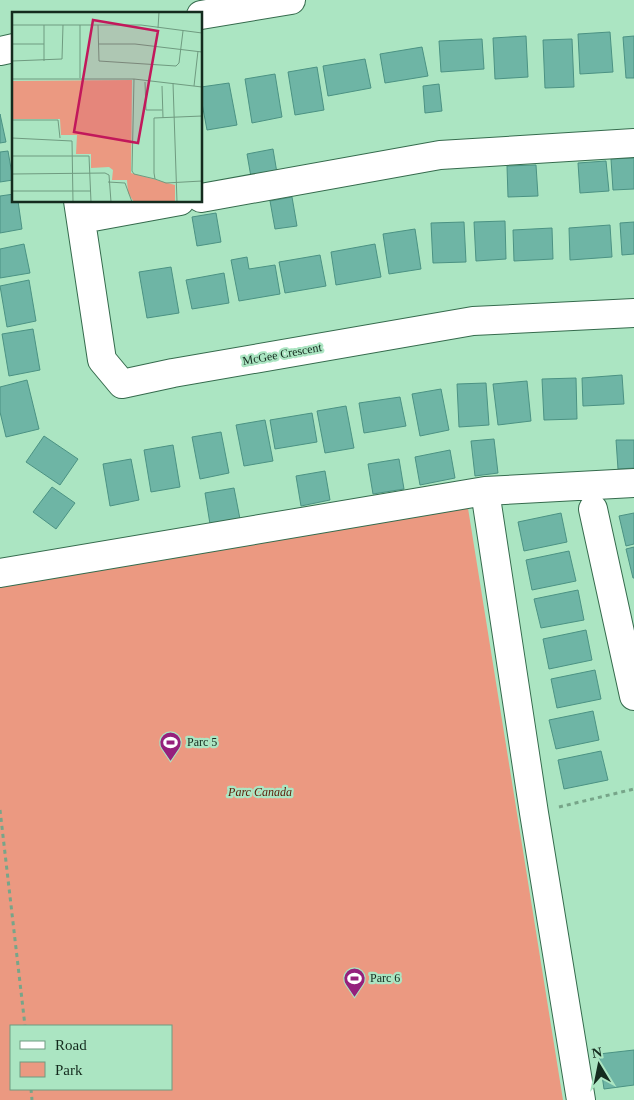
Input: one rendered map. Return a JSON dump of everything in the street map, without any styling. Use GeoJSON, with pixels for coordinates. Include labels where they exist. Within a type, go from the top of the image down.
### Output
{"type":"FeatureCollection","features":[{"type":"Feature","properties":{"kind":"street"},"geometry":{"type":"LineString","coordinates":[[202,15],[291,0]]}},
{"type":"Feature","properties":{"kind":"street"},"geometry":{"type":"LineString","coordinates":[[202,198],[440,155],[634,143]]}},
{"type":"Feature","properties":{"kind":"street"},"geometry":{"type":"LineString","coordinates":[[80,210],[169,202]]}},
{"type":"Feature","properties":{"kind":"street","name":"McGee Crescent"},"geometry":{"type":"LineString","coordinates":[[80,210],[102,360],[122,384],[173,373],[472,321],[634,313]]}},
{"type":"Feature","properties":{"kind":"street"},"geometry":{"type":"LineString","coordinates":[[0,573],[485,491],[634,483]]}},
{"type":"Feature","properties":{"kind":"street"},"geometry":{"type":"LineString","coordinates":[[485,491],[534,812],[581,1100]]}},
{"type":"Feature","properties":{"kind":"street"},"geometry":{"type":"LineString","coordinates":[[593,508],[634,696]]}},
{"type":"Feature","properties":{"kind":"path"},"geometry":{"type":"LineString","coordinates":[[534,812],[634,789]]}},
{"type":"Feature","properties":{"kind":"path"},"geometry":{"type":"LineString","coordinates":[[0,810],[25,1025]]}},
{"type":"Feature","properties":{"kind":"green space","name":"Parc Canada"},"geometry":{"type":"Polygon","coordinates":[[[467,502],[563,1100],[0,1100],[0,586],[467,502]]]}},
{"type":"Feature","properties":{"kind":"building"},"geometry":{"type":"Polygon","coordinates":[[[610,32],[613,72],[580,74],[578,34],[610,32]]]}},
{"type":"Feature","properties":{"kind":"building"},"geometry":{"type":"Polygon","coordinates":[[[526,36],[528,77],[495,79],[493,38],[526,36]]]}},
{"type":"Feature","properties":{"kind":"building"},"geometry":{"type":"Polygon","coordinates":[[[634,36],[634,78],[626,78],[623,37],[634,36]]]}},
{"type":"Feature","properties":{"kind":"building"},"geometry":{"type":"Polygon","coordinates":[[[482,39],[484,69],[441,72],[439,41],[482,39]]]}},
{"type":"Feature","properties":{"kind":"building"},"geometry":{"type":"Polygon","coordinates":[[[572,39],[574,87],[545,88],[543,40],[572,39]]]}},
{"type":"Feature","properties":{"kind":"building"},"geometry":{"type":"Polygon","coordinates":[[[422,47],[428,76],[385,83],[380,54],[422,47]]]}},
{"type":"Feature","properties":{"kind":"building"},"geometry":{"type":"Polygon","coordinates":[[[365,59],[371,88],[328,96],[323,66],[365,59]]]}},
{"type":"Feature","properties":{"kind":"building"},"geometry":{"type":"Polygon","coordinates":[[[317,67],[324,110],[295,115],[288,72],[317,67]]]}},
{"type":"Feature","properties":{"kind":"building"},"geometry":{"type":"Polygon","coordinates":[[[275,74],[282,117],[252,123],[245,79],[275,74]]]}},
{"type":"Feature","properties":{"kind":"building"},"geometry":{"type":"Polygon","coordinates":[[[229,83],[237,125],[207,130],[202,103],[202,87],[229,83]]]}},
{"type":"Feature","properties":{"kind":"building"},"geometry":{"type":"Polygon","coordinates":[[[439,84],[442,111],[425,113],[423,86],[439,84]]]}},
{"type":"Feature","properties":{"kind":"building"},"geometry":{"type":"Polygon","coordinates":[[[0,114],[6,142],[0,143],[0,114]]]}},
{"type":"Feature","properties":{"kind":"building"},"geometry":{"type":"Polygon","coordinates":[[[273,149],[277,173],[251,177],[247,154],[273,149]]]}},
{"type":"Feature","properties":{"kind":"building"},"geometry":{"type":"Polygon","coordinates":[[[8,151],[12,180],[0,182],[0,152],[8,151]]]}},
{"type":"Feature","properties":{"kind":"building"},"geometry":{"type":"Polygon","coordinates":[[[634,158],[634,189],[613,190],[611,159],[634,158]]]}},
{"type":"Feature","properties":{"kind":"building"},"geometry":{"type":"Polygon","coordinates":[[[606,161],[609,191],[580,193],[578,163],[606,161]]]}},
{"type":"Feature","properties":{"kind":"building"},"geometry":{"type":"Polygon","coordinates":[[[536,165],[538,196],[508,197],[507,166],[536,165]]]}},
{"type":"Feature","properties":{"kind":"building"},"geometry":{"type":"Polygon","coordinates":[[[12,194],[12,202],[18,202],[22,229],[0,233],[0,196],[12,194]]]}},
{"type":"Feature","properties":{"kind":"building"},"geometry":{"type":"Polygon","coordinates":[[[292,197],[297,226],[275,229],[270,201],[292,197]]]}},
{"type":"Feature","properties":{"kind":"building"},"geometry":{"type":"Polygon","coordinates":[[[216,213],[221,242],[197,246],[192,217],[216,213]]]}},
{"type":"Feature","properties":{"kind":"building"},"geometry":{"type":"Polygon","coordinates":[[[505,221],[506,259],[476,261],[474,222],[505,221]]]}},
{"type":"Feature","properties":{"kind":"building"},"geometry":{"type":"Polygon","coordinates":[[[464,222],[466,262],[433,263],[431,223],[464,222]]]}},
{"type":"Feature","properties":{"kind":"building"},"geometry":{"type":"Polygon","coordinates":[[[634,222],[634,254],[622,255],[620,223],[634,222]]]}},
{"type":"Feature","properties":{"kind":"building"},"geometry":{"type":"Polygon","coordinates":[[[610,225],[612,257],[570,260],[569,228],[610,225]]]}},
{"type":"Feature","properties":{"kind":"building"},"geometry":{"type":"Polygon","coordinates":[[[552,228],[553,259],[514,261],[513,230],[552,228]]]}},
{"type":"Feature","properties":{"kind":"building"},"geometry":{"type":"Polygon","coordinates":[[[415,229],[421,269],[389,274],[383,234],[415,229]]]}},
{"type":"Feature","properties":{"kind":"building"},"geometry":{"type":"Polygon","coordinates":[[[24,244],[30,273],[0,278],[0,249],[24,244]]]}},
{"type":"Feature","properties":{"kind":"building"},"geometry":{"type":"Polygon","coordinates":[[[375,244],[381,277],[336,285],[331,252],[375,244]]]}},
{"type":"Feature","properties":{"kind":"building"},"geometry":{"type":"Polygon","coordinates":[[[320,255],[326,286],[285,293],[279,262],[320,255]]]}},
{"type":"Feature","properties":{"kind":"building"},"geometry":{"type":"Polygon","coordinates":[[[247,257],[249,269],[275,265],[280,294],[239,301],[231,260],[247,257]]]}},
{"type":"Feature","properties":{"kind":"building"},"geometry":{"type":"Polygon","coordinates":[[[171,267],[179,313],[147,318],[139,272],[171,267]]]}},
{"type":"Feature","properties":{"kind":"building"},"geometry":{"type":"Polygon","coordinates":[[[224,273],[229,303],[192,309],[186,280],[224,273]]]}},
{"type":"Feature","properties":{"kind":"building"},"geometry":{"type":"Polygon","coordinates":[[[29,280],[36,321],[7,327],[0,286],[29,280]]]}},
{"type":"Feature","properties":{"kind":"building"},"geometry":{"type":"Polygon","coordinates":[[[33,329],[40,370],[9,376],[2,334],[33,329]]]}},
{"type":"Feature","properties":{"kind":"building"},"geometry":{"type":"Polygon","coordinates":[[[622,375],[624,404],[583,406],[582,378],[622,375]]]}},
{"type":"Feature","properties":{"kind":"building"},"geometry":{"type":"Polygon","coordinates":[[[576,378],[577,419],[544,420],[542,379],[576,378]]]}},
{"type":"Feature","properties":{"kind":"building"},"geometry":{"type":"Polygon","coordinates":[[[27,380],[39,429],[6,437],[0,412],[0,387],[27,380]]]}},
{"type":"Feature","properties":{"kind":"building"},"geometry":{"type":"Polygon","coordinates":[[[527,381],[531,421],[498,425],[493,384],[527,381]]]}},
{"type":"Feature","properties":{"kind":"building"},"geometry":{"type":"Polygon","coordinates":[[[486,383],[489,425],[459,427],[457,384],[486,383]]]}},
{"type":"Feature","properties":{"kind":"building"},"geometry":{"type":"Polygon","coordinates":[[[441,389],[449,430],[420,436],[412,394],[441,389]]]}},
{"type":"Feature","properties":{"kind":"building"},"geometry":{"type":"Polygon","coordinates":[[[400,397],[406,426],[364,433],[359,403],[400,397]]]}},
{"type":"Feature","properties":{"kind":"building"},"geometry":{"type":"Polygon","coordinates":[[[346,406],[354,448],[325,453],[317,411],[346,406]]]}},
{"type":"Feature","properties":{"kind":"building"},"geometry":{"type":"Polygon","coordinates":[[[312,413],[317,442],[275,449],[270,420],[312,413]]]}},
{"type":"Feature","properties":{"kind":"building"},"geometry":{"type":"Polygon","coordinates":[[[265,420],[273,461],[244,466],[236,425],[265,420]]]}},
{"type":"Feature","properties":{"kind":"building"},"geometry":{"type":"Polygon","coordinates":[[[221,432],[229,473],[200,479],[192,437],[221,432]]]}},
{"type":"Feature","properties":{"kind":"building"},"geometry":{"type":"Polygon","coordinates":[[[44,436],[78,459],[60,485],[26,462],[44,436]]]}},
{"type":"Feature","properties":{"kind":"building"},"geometry":{"type":"Polygon","coordinates":[[[494,439],[498,473],[475,476],[471,441],[494,439]]]}},
{"type":"Feature","properties":{"kind":"building"},"geometry":{"type":"Polygon","coordinates":[[[616,440],[634,440],[634,468],[618,469],[616,440]]]}},
{"type":"Feature","properties":{"kind":"building"},"geometry":{"type":"Polygon","coordinates":[[[173,445],[180,487],[151,492],[144,450],[173,445]]]}},
{"type":"Feature","properties":{"kind":"building"},"geometry":{"type":"Polygon","coordinates":[[[450,450],[455,478],[420,485],[415,457],[450,450]]]}},
{"type":"Feature","properties":{"kind":"building"},"geometry":{"type":"Polygon","coordinates":[[[131,459],[139,500],[110,506],[103,464],[131,459]]]}},
{"type":"Feature","properties":{"kind":"building"},"geometry":{"type":"Polygon","coordinates":[[[399,459],[404,489],[373,494],[368,464],[399,459]]]}},
{"type":"Feature","properties":{"kind":"building"},"geometry":{"type":"Polygon","coordinates":[[[325,471],[330,500],[301,506],[296,476],[325,471]]]}},
{"type":"Feature","properties":{"kind":"building"},"geometry":{"type":"Polygon","coordinates":[[[52,487],[75,503],[56,529],[33,512],[52,487]]]}},
{"type":"Feature","properties":{"kind":"building"},"geometry":{"type":"Polygon","coordinates":[[[234,488],[240,519],[210,524],[205,493],[234,488]]]}},
{"type":"Feature","properties":{"kind":"building"},"geometry":{"type":"Polygon","coordinates":[[[561,513],[567,542],[524,551],[518,522],[561,513]]]}},
{"type":"Feature","properties":{"kind":"building"},"geometry":{"type":"Polygon","coordinates":[[[634,513],[634,544],[626,546],[619,516],[634,513]]]}},
{"type":"Feature","properties":{"kind":"building"},"geometry":{"type":"Polygon","coordinates":[[[634,547],[634,578],[633,578],[626,549],[634,547]]]}},
{"type":"Feature","properties":{"kind":"building"},"geometry":{"type":"Polygon","coordinates":[[[569,551],[576,581],[532,590],[526,560],[569,551]]]}},
{"type":"Feature","properties":{"kind":"building"},"geometry":{"type":"Polygon","coordinates":[[[578,590],[584,620],[541,628],[534,599],[578,590]]]}},
{"type":"Feature","properties":{"kind":"building"},"geometry":{"type":"Polygon","coordinates":[[[586,630],[592,660],[549,669],[543,639],[586,630]]]}},
{"type":"Feature","properties":{"kind":"building"},"geometry":{"type":"Polygon","coordinates":[[[595,670],[601,699],[557,708],[551,679],[595,670]]]}},
{"type":"Feature","properties":{"kind":"building"},"geometry":{"type":"Polygon","coordinates":[[[593,711],[599,740],[556,749],[549,720],[593,711]]]}},
{"type":"Feature","properties":{"kind":"building"},"geometry":{"type":"Polygon","coordinates":[[[601,751],[608,780],[564,789],[558,760],[601,751]]]}},
{"type":"Feature","properties":{"kind":"building"},"geometry":{"type":"Polygon","coordinates":[[[634,1050],[634,1085],[604,1089],[599,1054],[634,1050]]]}},
{"type":"Feature","properties":{"kind":"place","name":"Parc 5"},"geometry":{"type":"Point","coordinates":[171,761]}},
{"type":"Feature","properties":{"kind":"place","name":"Parc 6"},"geometry":{"type":"Point","coordinates":[354,997]}}]}
